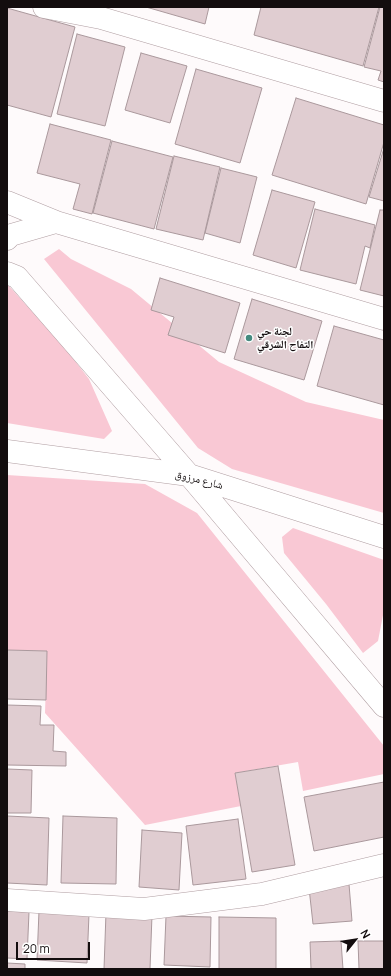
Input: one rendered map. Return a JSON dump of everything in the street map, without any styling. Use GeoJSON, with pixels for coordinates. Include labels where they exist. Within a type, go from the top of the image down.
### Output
{"type":"FeatureCollection","features":[{"type":"Feature","properties":{"kind":"street"},"geometry":{"type":"LineString","coordinates":[[44,7],[101,18],[384,101]]}},
{"type":"Feature","properties":{"kind":"street"},"geometry":{"type":"LineString","coordinates":[[7,202],[56,222],[384,318]]}},
{"type":"Feature","properties":{"kind":"street"},"geometry":{"type":"LineString","coordinates":[[7,239],[11,235],[56,222]]}},
{"type":"Feature","properties":{"kind":"street"},"geometry":{"type":"LineString","coordinates":[[7,273],[17,278],[189,475],[384,706]]}},
{"type":"Feature","properties":{"kind":"street","name":"شارع مرزوق"},"geometry":{"type":"LineString","coordinates":[[7,451],[189,475],[384,537]]}},
{"type":"Feature","properties":{"kind":"street"},"geometry":{"type":"LineString","coordinates":[[7,900],[144,909],[262,894],[384,865]]}},
{"type":"Feature","properties":{"kind":"shaded area"},"geometry":{"type":"Polygon","coordinates":[[[59,249],[71,259],[131,289],[219,362],[306,402],[384,420],[384,513],[232,469],[198,448],[44,259],[59,249]]]}},
{"type":"Feature","properties":{"kind":"shaded area"},"geometry":{"type":"Polygon","coordinates":[[[7,286],[9,286],[65,348],[89,379],[112,431],[104,439],[7,423],[7,286]]]}},
{"type":"Feature","properties":{"kind":"shaded area"},"geometry":{"type":"Polygon","coordinates":[[[7,475],[145,484],[197,513],[384,746],[384,774],[303,791],[298,762],[235,773],[241,806],[145,825],[45,713],[47,651],[7,650],[7,475]]]}},
{"type":"Feature","properties":{"kind":"shaded area"},"geometry":{"type":"Polygon","coordinates":[[[293,528],[384,560],[384,610],[378,641],[363,653],[326,604],[284,553],[282,537],[293,528]]]}},
{"type":"Feature","properties":{"kind":"building"},"geometry":{"type":"Polygon","coordinates":[[[146,7],[209,7],[205,24],[146,7]]]}},
{"type":"Feature","properties":{"kind":"building"},"geometry":{"type":"Polygon","coordinates":[[[261,7],[379,7],[363,66],[254,35],[261,7]]]}},
{"type":"Feature","properties":{"kind":"building"},"geometry":{"type":"Polygon","coordinates":[[[380,7],[384,7],[384,82],[378,80],[381,71],[364,67],[380,7]]]}},
{"type":"Feature","properties":{"kind":"building"},"geometry":{"type":"Polygon","coordinates":[[[7,8],[75,27],[51,117],[7,105],[7,8]]]}},
{"type":"Feature","properties":{"kind":"building"},"geometry":{"type":"Polygon","coordinates":[[[77,34],[125,47],[105,126],[57,114],[77,34]]]}},
{"type":"Feature","properties":{"kind":"building"},"geometry":{"type":"Polygon","coordinates":[[[141,53],[187,66],[170,123],[125,110],[141,53]]]}},
{"type":"Feature","properties":{"kind":"building"},"geometry":{"type":"Polygon","coordinates":[[[196,69],[262,88],[240,163],[175,144],[196,69]]]}},
{"type":"Feature","properties":{"kind":"building"},"geometry":{"type":"Polygon","coordinates":[[[296,98],[384,125],[384,142],[366,204],[272,175],[296,98]]]}},
{"type":"Feature","properties":{"kind":"building"},"geometry":{"type":"Polygon","coordinates":[[[50,124],[111,140],[92,214],[73,209],[80,184],[37,173],[50,124]]]}},
{"type":"Feature","properties":{"kind":"building"},"geometry":{"type":"Polygon","coordinates":[[[112,141],[173,157],[154,229],[93,213],[112,141]]]}},
{"type":"Feature","properties":{"kind":"building"},"geometry":{"type":"Polygon","coordinates":[[[384,148],[384,201],[369,197],[384,148]]]}},
{"type":"Feature","properties":{"kind":"building"},"geometry":{"type":"Polygon","coordinates":[[[174,156],[220,167],[203,240],[156,229],[174,156]]]}},
{"type":"Feature","properties":{"kind":"building"},"geometry":{"type":"Polygon","coordinates":[[[221,168],[257,177],[240,243],[205,233],[221,168]]]}},
{"type":"Feature","properties":{"kind":"building"},"geometry":{"type":"Polygon","coordinates":[[[272,190],[315,202],[296,268],[253,255],[272,190]]]}},
{"type":"Feature","properties":{"kind":"building"},"geometry":{"type":"Polygon","coordinates":[[[315,209],[375,225],[370,248],[365,246],[356,284],[300,270],[315,209]]]}},
{"type":"Feature","properties":{"kind":"building"},"geometry":{"type":"Polygon","coordinates":[[[380,210],[384,210],[384,296],[360,290],[380,210]]]}},
{"type":"Feature","properties":{"kind":"building"},"geometry":{"type":"Polygon","coordinates":[[[160,278],[240,303],[225,353],[168,335],[174,317],[151,310],[160,278]]]}},
{"type":"Feature","properties":{"kind":"building"},"geometry":{"type":"Polygon","coordinates":[[[252,299],[322,321],[304,380],[234,359],[252,299]]]}},
{"type":"Feature","properties":{"kind":"building"},"geometry":{"type":"Polygon","coordinates":[[[334,326],[384,340],[384,405],[317,386],[334,326]]]}},
{"type":"Feature","properties":{"kind":"building"},"geometry":{"type":"Polygon","coordinates":[[[7,650],[47,651],[46,700],[7,699],[7,650]]]}},
{"type":"Feature","properties":{"kind":"building"},"geometry":{"type":"Polygon","coordinates":[[[7,705],[41,706],[40,725],[54,725],[53,751],[66,752],[66,766],[7,765],[7,705]]]}},
{"type":"Feature","properties":{"kind":"building"},"geometry":{"type":"Polygon","coordinates":[[[278,766],[295,865],[252,872],[235,773],[278,766]]]}},
{"type":"Feature","properties":{"kind":"building"},"geometry":{"type":"Polygon","coordinates":[[[7,769],[32,770],[31,813],[7,813],[7,769]]]}},
{"type":"Feature","properties":{"kind":"building"},"geometry":{"type":"Polygon","coordinates":[[[384,782],[384,837],[314,851],[304,797],[384,782]]]}},
{"type":"Feature","properties":{"kind":"building"},"geometry":{"type":"Polygon","coordinates":[[[7,816],[49,818],[47,885],[7,883],[7,816]]]}},
{"type":"Feature","properties":{"kind":"building"},"geometry":{"type":"Polygon","coordinates":[[[63,816],[117,818],[116,884],[61,883],[63,816]]]}},
{"type":"Feature","properties":{"kind":"building"},"geometry":{"type":"Polygon","coordinates":[[[238,819],[246,879],[193,885],[186,826],[238,819]]]}},
{"type":"Feature","properties":{"kind":"building"},"geometry":{"type":"Polygon","coordinates":[[[142,830],[182,833],[179,890],[139,887],[142,830]]]}},
{"type":"Feature","properties":{"kind":"building"},"geometry":{"type":"Polygon","coordinates":[[[349,884],[352,921],[313,924],[309,888],[349,884]]]}},
{"type":"Feature","properties":{"kind":"building"},"geometry":{"type":"Polygon","coordinates":[[[7,911],[29,912],[27,959],[7,958],[7,911]]]}},
{"type":"Feature","properties":{"kind":"building"},"geometry":{"type":"Polygon","coordinates":[[[39,911],[89,914],[87,963],[37,960],[39,911]]]}},
{"type":"Feature","properties":{"kind":"building"},"geometry":{"type":"Polygon","coordinates":[[[106,913],[152,915],[150,969],[104,969],[106,913]]]}},
{"type":"Feature","properties":{"kind":"building"},"geometry":{"type":"Polygon","coordinates":[[[166,916],[211,917],[210,967],[164,965],[166,916]]]}},
{"type":"Feature","properties":{"kind":"building"},"geometry":{"type":"Polygon","coordinates":[[[219,917],[276,918],[276,969],[219,969],[219,917]]]}},
{"type":"Feature","properties":{"kind":"building"},"geometry":{"type":"Polygon","coordinates":[[[341,941],[343,969],[311,969],[310,942],[341,941]]]}},
{"type":"Feature","properties":{"kind":"building"},"geometry":{"type":"Polygon","coordinates":[[[358,941],[384,941],[384,969],[359,969],[358,941]]]}},
{"type":"Feature","properties":{"kind":"building"},"geometry":{"type":"Polygon","coordinates":[[[7,963],[25,964],[25,969],[7,969],[7,963]]]}},
{"type":"Feature","properties":{"kind":"place","name":"لجنة حي التفاح الشرقي"},"geometry":{"type":"Point","coordinates":[249,338]}}]}
